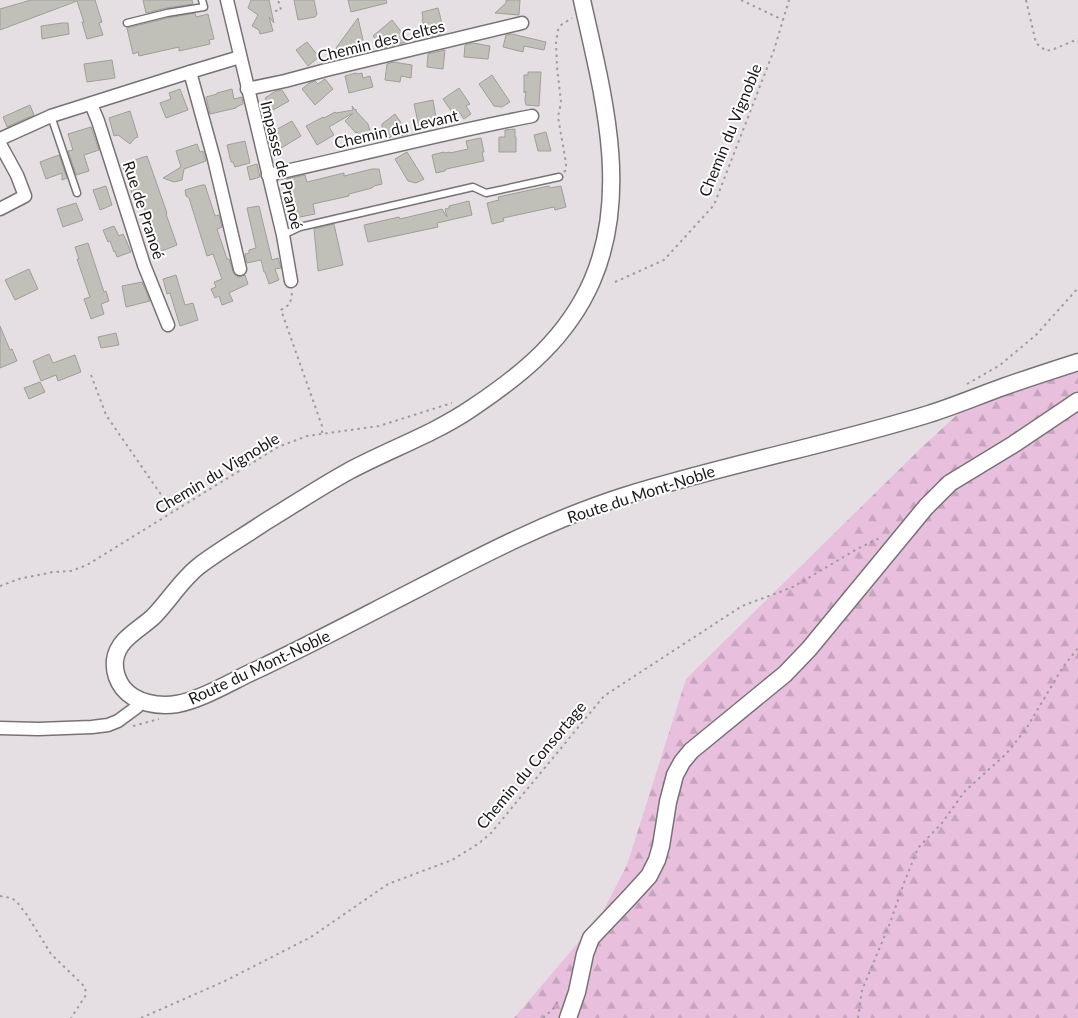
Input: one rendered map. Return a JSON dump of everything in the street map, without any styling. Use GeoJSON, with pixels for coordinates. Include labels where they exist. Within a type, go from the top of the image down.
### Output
{"type":"FeatureCollection","features":[{"type":"Feature","properties":{"kind":"street"},"geometry":{"type":"LineString","coordinates":[[0,139],[51,116],[240,57],[227,0]]}},
{"type":"Feature","properties":{"kind":"street","name":"Route du Mont-Noble"},"geometry":{"type":"LineString","coordinates":[[583,5],[605,111],[611,184],[608,220],[601,257],[592,282],[571,320],[549,347],[529,366],[469,411],[436,430],[323,486],[198,567],[186,578],[166,604],[124,640],[116,653],[115,670],[117,677],[121,686],[134,698],[152,704],[178,704],[199,697],[294,652],[478,557],[590,508],[679,480],[933,413],[1078,362]]}},
{"type":"Feature","properties":{"kind":"street","name":"Chemin des Celtes"},"geometry":{"type":"LineString","coordinates":[[247,89],[522,23]]}},
{"type":"Feature","properties":{"kind":"street","name":"Impasse de Pranoé"},"geometry":{"type":"LineString","coordinates":[[240,57],[283,235],[291,281]]}},
{"type":"Feature","properties":{"kind":"street"},"geometry":{"type":"LineString","coordinates":[[190,72],[214,158],[240,269]]}},
{"type":"Feature","properties":{"kind":"street","name":"Rue de Pranoé"},"geometry":{"type":"LineString","coordinates":[[91,104],[144,265],[168,325]]}},
{"type":"Feature","properties":{"kind":"street","name":"Chemin du Levant"},"geometry":{"type":"LineString","coordinates":[[268,176],[485,125],[532,116]]}},
{"type":"Feature","properties":{"kind":"street"},"geometry":{"type":"LineString","coordinates":[[0,144],[26,196],[0,208]]}},
{"type":"Feature","properties":{"kind":"street"},"geometry":{"type":"LineString","coordinates":[[568,1018],[591,938],[649,876],[657,860],[675,775],[691,751],[785,674],[950,482],[1014,444],[1078,401]]}},
{"type":"Feature","properties":{"kind":"street"},"geometry":{"type":"LineString","coordinates":[[0,728],[38,730],[113,724],[137,707]]}},
{"type":"Feature","properties":{"kind":"lane"},"geometry":{"type":"LineString","coordinates":[[127,22],[204,7],[202,0]]}},
{"type":"Feature","properties":{"kind":"lane"},"geometry":{"type":"LineString","coordinates":[[51,116],[77,193]]}},
{"type":"Feature","properties":{"kind":"lane"},"geometry":{"type":"LineString","coordinates":[[283,235],[300,227],[473,187],[486,193],[559,177]]}},
{"type":"Feature","properties":{"kind":"path"},"geometry":{"type":"LineString","coordinates":[[275,11],[280,10],[278,0]]}},
{"type":"Feature","properties":{"kind":"path"},"geometry":{"type":"LineString","coordinates":[[741,0],[783,20]]}},
{"type":"Feature","properties":{"kind":"path","name":"Chemin du Vignoble"},"geometry":{"type":"LineString","coordinates":[[615,282],[664,260],[714,206],[774,50],[789,0]]}},
{"type":"Feature","properties":{"kind":"path"},"geometry":{"type":"LineString","coordinates":[[1026,0],[1036,43],[1046,51],[1078,39]]}},
{"type":"Feature","properties":{"kind":"path"},"geometry":{"type":"LineString","coordinates":[[566,163],[558,116],[561,102],[556,43],[558,30],[561,25],[583,5]]}},
{"type":"Feature","properties":{"kind":"path"},"geometry":{"type":"LineString","coordinates":[[291,281],[290,304],[281,310],[322,426],[322,434]]}},
{"type":"Feature","properties":{"kind":"path"},"geometry":{"type":"LineString","coordinates":[[966,385],[1000,365],[1036,335],[1078,288]]}},
{"type":"Feature","properties":{"kind":"path"},"geometry":{"type":"LineString","coordinates":[[91,375],[106,414],[173,512]]}},
{"type":"Feature","properties":{"kind":"path","name":"Chemin du Vignoble"},"geometry":{"type":"LineString","coordinates":[[0,586],[19,579],[53,572],[71,571],[87,565],[278,447],[307,436],[379,426],[452,403]]}},
{"type":"Feature","properties":{"kind":"path","name":"Chemin du Consortage"},"geometry":{"type":"LineString","coordinates":[[140,1018],[225,981],[302,942],[388,884],[452,860],[478,844],[491,833],[604,696],[742,606],[793,587],[857,549],[885,536]]}},
{"type":"Feature","properties":{"kind":"path"},"geometry":{"type":"LineString","coordinates":[[858,1018],[862,990],[918,848],[942,822],[965,791],[1006,754],[1026,729],[1062,667],[1078,648]]}},
{"type":"Feature","properties":{"kind":"path"},"geometry":{"type":"LineString","coordinates":[[113,724],[130,727],[159,719]]}},
{"type":"Feature","properties":{"kind":"path"},"geometry":{"type":"LineString","coordinates":[[0,896],[11,898],[16,902],[51,954],[85,987],[86,995],[71,1018]]}},
{"type":"Feature","properties":{"kind":"green space"},"geometry":{"type":"Polygon","coordinates":[[[1078,371],[1078,1018],[514,1018],[600,917],[627,865],[686,679],[961,411],[1078,371]]]}},
{"type":"Feature","properties":{"kind":"building"},"geometry":{"type":"Polygon","coordinates":[[[31,0],[95,0],[102,22],[99,23],[103,35],[87,39],[77,1],[0,30],[0,9],[31,0]]]}},
{"type":"Feature","properties":{"kind":"building"},"geometry":{"type":"Polygon","coordinates":[[[143,0],[192,0],[193,4],[146,13],[143,0]]]}},
{"type":"Feature","properties":{"kind":"building"},"geometry":{"type":"Polygon","coordinates":[[[251,0],[269,0],[274,23],[269,17],[273,31],[260,34],[259,30],[252,26],[258,15],[248,8],[251,0]]]}},
{"type":"Feature","properties":{"kind":"building"},"geometry":{"type":"Polygon","coordinates":[[[294,0],[314,0],[317,14],[315,17],[298,20],[294,0]]]}},
{"type":"Feature","properties":{"kind":"building"},"geometry":{"type":"Polygon","coordinates":[[[348,0],[386,0],[387,3],[351,12],[348,0]]]}},
{"type":"Feature","properties":{"kind":"building"},"geometry":{"type":"Polygon","coordinates":[[[506,0],[520,0],[519,15],[495,13],[506,3],[506,0]]]}},
{"type":"Feature","properties":{"kind":"building"},"geometry":{"type":"Polygon","coordinates":[[[438,8],[443,34],[430,37],[430,30],[426,31],[422,20],[422,12],[438,8]]]}},
{"type":"Feature","properties":{"kind":"building"},"geometry":{"type":"Polygon","coordinates":[[[195,13],[196,17],[208,14],[214,39],[209,40],[210,44],[179,51],[179,47],[139,56],[138,52],[133,54],[127,28],[195,13]]]}},
{"type":"Feature","properties":{"kind":"building"},"geometry":{"type":"Polygon","coordinates":[[[358,18],[363,40],[357,41],[346,56],[336,48],[358,18]]]}},
{"type":"Feature","properties":{"kind":"building"},"geometry":{"type":"Polygon","coordinates":[[[392,20],[403,34],[401,36],[406,42],[383,48],[373,36],[392,20]]]}},
{"type":"Feature","properties":{"kind":"building"},"geometry":{"type":"Polygon","coordinates":[[[68,23],[69,34],[42,39],[41,26],[68,23]]]}},
{"type":"Feature","properties":{"kind":"building"},"geometry":{"type":"Polygon","coordinates":[[[512,34],[546,42],[544,50],[524,46],[523,52],[503,47],[506,35],[512,34]]]}},
{"type":"Feature","properties":{"kind":"building"},"geometry":{"type":"Polygon","coordinates":[[[307,42],[319,57],[308,66],[296,50],[307,42]]]}},
{"type":"Feature","properties":{"kind":"building"},"geometry":{"type":"Polygon","coordinates":[[[473,43],[490,46],[488,59],[464,57],[465,45],[473,43]]]}},
{"type":"Feature","properties":{"kind":"building"},"geometry":{"type":"Polygon","coordinates":[[[445,50],[443,69],[427,67],[428,54],[445,50]]]}},
{"type":"Feature","properties":{"kind":"building"},"geometry":{"type":"Polygon","coordinates":[[[112,60],[115,78],[87,82],[84,64],[112,60]]]}},
{"type":"Feature","properties":{"kind":"building"},"geometry":{"type":"Polygon","coordinates":[[[393,62],[412,65],[411,78],[401,76],[400,82],[385,80],[387,64],[393,62]]]}},
{"type":"Feature","properties":{"kind":"building"},"geometry":{"type":"Polygon","coordinates":[[[528,72],[541,72],[539,106],[526,105],[524,75],[528,75],[528,72]]]}},
{"type":"Feature","properties":{"kind":"building"},"geometry":{"type":"Polygon","coordinates":[[[362,73],[363,78],[370,76],[373,87],[349,93],[345,76],[362,73]]]}},
{"type":"Feature","properties":{"kind":"building"},"geometry":{"type":"Polygon","coordinates":[[[492,75],[510,102],[502,107],[494,106],[479,84],[492,75]]]}},
{"type":"Feature","properties":{"kind":"building"},"geometry":{"type":"Polygon","coordinates":[[[325,79],[333,89],[315,105],[302,89],[309,83],[315,81],[318,84],[325,79]]]}},
{"type":"Feature","properties":{"kind":"building"},"geometry":{"type":"Polygon","coordinates":[[[459,88],[470,104],[466,106],[471,114],[464,119],[459,112],[454,115],[443,99],[459,88]]]}},
{"type":"Feature","properties":{"kind":"building"},"geometry":{"type":"Polygon","coordinates":[[[180,89],[188,110],[166,118],[160,103],[171,99],[169,93],[180,89]]]}},
{"type":"Feature","properties":{"kind":"building"},"geometry":{"type":"Polygon","coordinates":[[[232,89],[234,99],[242,97],[243,104],[236,108],[210,114],[206,97],[232,89]]]}},
{"type":"Feature","properties":{"kind":"building"},"geometry":{"type":"Polygon","coordinates":[[[282,90],[289,101],[273,110],[265,98],[276,91],[282,90]]]}},
{"type":"Feature","properties":{"kind":"building"},"geometry":{"type":"Polygon","coordinates":[[[433,100],[437,123],[419,127],[414,104],[433,100]]]}},
{"type":"Feature","properties":{"kind":"building"},"geometry":{"type":"Polygon","coordinates":[[[30,105],[34,115],[7,127],[3,117],[30,105]]]}},
{"type":"Feature","properties":{"kind":"building"},"geometry":{"type":"Polygon","coordinates":[[[352,106],[368,124],[370,131],[363,138],[356,133],[345,121],[353,113],[329,127],[334,135],[317,145],[306,126],[335,112],[353,110],[352,106]]]}},
{"type":"Feature","properties":{"kind":"building"},"geometry":{"type":"Polygon","coordinates":[[[130,111],[138,137],[130,144],[118,135],[114,136],[109,118],[130,111]]]}},
{"type":"Feature","properties":{"kind":"building"},"geometry":{"type":"Polygon","coordinates":[[[395,114],[409,134],[395,137],[393,135],[389,138],[382,124],[395,114]]]}},
{"type":"Feature","properties":{"kind":"building"},"geometry":{"type":"Polygon","coordinates":[[[292,121],[301,136],[278,150],[270,133],[292,121]]]}},
{"type":"Feature","properties":{"kind":"building"},"geometry":{"type":"Polygon","coordinates":[[[91,127],[99,150],[84,155],[89,171],[76,175],[68,151],[73,150],[68,134],[91,127]]]}},
{"type":"Feature","properties":{"kind":"building"},"geometry":{"type":"Polygon","coordinates":[[[515,129],[516,152],[499,152],[499,137],[505,137],[505,130],[515,129]]]}},
{"type":"Feature","properties":{"kind":"building"},"geometry":{"type":"Polygon","coordinates":[[[546,132],[551,151],[538,151],[534,135],[546,132]]]}},
{"type":"Feature","properties":{"kind":"building"},"geometry":{"type":"Polygon","coordinates":[[[481,138],[484,161],[436,173],[432,155],[468,149],[466,141],[481,138]]]}},
{"type":"Feature","properties":{"kind":"building"},"geometry":{"type":"Polygon","coordinates":[[[245,141],[250,163],[235,167],[233,162],[231,162],[227,145],[245,141]]]}},
{"type":"Feature","properties":{"kind":"building"},"geometry":{"type":"Polygon","coordinates":[[[197,144],[200,152],[203,151],[206,161],[184,169],[182,180],[174,182],[163,178],[181,167],[176,151],[197,144]]]}},
{"type":"Feature","properties":{"kind":"building"},"geometry":{"type":"Polygon","coordinates":[[[407,152],[424,179],[416,183],[408,181],[395,159],[407,152]]]}},
{"type":"Feature","properties":{"kind":"building"},"geometry":{"type":"Polygon","coordinates":[[[59,155],[67,178],[62,180],[62,173],[46,179],[40,162],[59,155]]]}},
{"type":"Feature","properties":{"kind":"building"},"geometry":{"type":"Polygon","coordinates":[[[147,156],[177,245],[159,252],[140,197],[134,199],[122,164],[147,156]]]}},
{"type":"Feature","properties":{"kind":"building"},"geometry":{"type":"Polygon","coordinates":[[[257,164],[260,177],[250,180],[247,167],[257,164]]]}},
{"type":"Feature","properties":{"kind":"building"},"geometry":{"type":"Polygon","coordinates":[[[379,169],[382,184],[349,194],[349,196],[313,204],[315,214],[295,218],[287,179],[305,175],[307,182],[344,173],[344,176],[379,169]]]}},
{"type":"Feature","properties":{"kind":"building"},"geometry":{"type":"Polygon","coordinates":[[[205,185],[215,216],[219,215],[222,227],[217,229],[227,259],[229,259],[234,274],[238,277],[245,275],[248,284],[229,293],[233,301],[222,305],[219,296],[215,298],[211,289],[216,287],[214,282],[222,279],[213,254],[207,256],[185,190],[205,185]]]}},
{"type":"Feature","properties":{"kind":"building"},"geometry":{"type":"Polygon","coordinates":[[[106,186],[112,205],[100,210],[93,190],[106,186]]]}},
{"type":"Feature","properties":{"kind":"building"},"geometry":{"type":"Polygon","coordinates":[[[549,186],[550,188],[561,186],[566,207],[555,210],[554,207],[503,218],[504,221],[492,224],[487,203],[499,200],[498,197],[549,186]]]}},
{"type":"Feature","properties":{"kind":"building"},"geometry":{"type":"Polygon","coordinates":[[[469,201],[472,215],[437,223],[438,227],[368,242],[364,225],[442,209],[447,217],[445,209],[449,208],[449,206],[469,201]]]}},
{"type":"Feature","properties":{"kind":"building"},"geometry":{"type":"Polygon","coordinates":[[[76,203],[83,220],[63,227],[57,209],[76,203]]]}},
{"type":"Feature","properties":{"kind":"building"},"geometry":{"type":"Polygon","coordinates":[[[259,206],[272,260],[278,258],[281,268],[275,269],[279,280],[269,284],[261,260],[247,263],[245,254],[249,253],[249,250],[256,248],[247,208],[259,206]]]}},
{"type":"Feature","properties":{"kind":"building"},"geometry":{"type":"Polygon","coordinates":[[[334,224],[343,265],[318,271],[314,229],[334,224]]]}},
{"type":"Feature","properties":{"kind":"building"},"geometry":{"type":"Polygon","coordinates":[[[114,226],[119,236],[123,234],[131,252],[117,257],[103,230],[114,226]]]}},
{"type":"Feature","properties":{"kind":"building"},"geometry":{"type":"Polygon","coordinates":[[[88,243],[104,292],[106,291],[109,301],[101,304],[104,314],[91,319],[84,299],[90,297],[77,259],[79,259],[75,247],[88,243]]]}},
{"type":"Feature","properties":{"kind":"building"},"geometry":{"type":"Polygon","coordinates":[[[29,269],[38,289],[15,300],[5,280],[29,269]]]}},
{"type":"Feature","properties":{"kind":"building"},"geometry":{"type":"Polygon","coordinates":[[[176,275],[185,305],[193,303],[198,320],[180,326],[170,293],[167,294],[163,279],[176,275]]]}},
{"type":"Feature","properties":{"kind":"building"},"geometry":{"type":"Polygon","coordinates":[[[142,282],[150,301],[126,307],[122,286],[142,282]]]}},
{"type":"Feature","properties":{"kind":"building"},"geometry":{"type":"Polygon","coordinates":[[[0,326],[17,361],[0,368],[0,326]]]}},
{"type":"Feature","properties":{"kind":"building"},"geometry":{"type":"Polygon","coordinates":[[[116,333],[119,345],[101,348],[98,337],[116,333]]]}},
{"type":"Feature","properties":{"kind":"building"},"geometry":{"type":"Polygon","coordinates":[[[49,354],[53,363],[75,355],[81,372],[58,381],[56,375],[41,381],[33,361],[49,354]]]}},
{"type":"Feature","properties":{"kind":"building"},"geometry":{"type":"Polygon","coordinates":[[[40,382],[45,392],[29,399],[24,388],[40,382]]]}}]}
